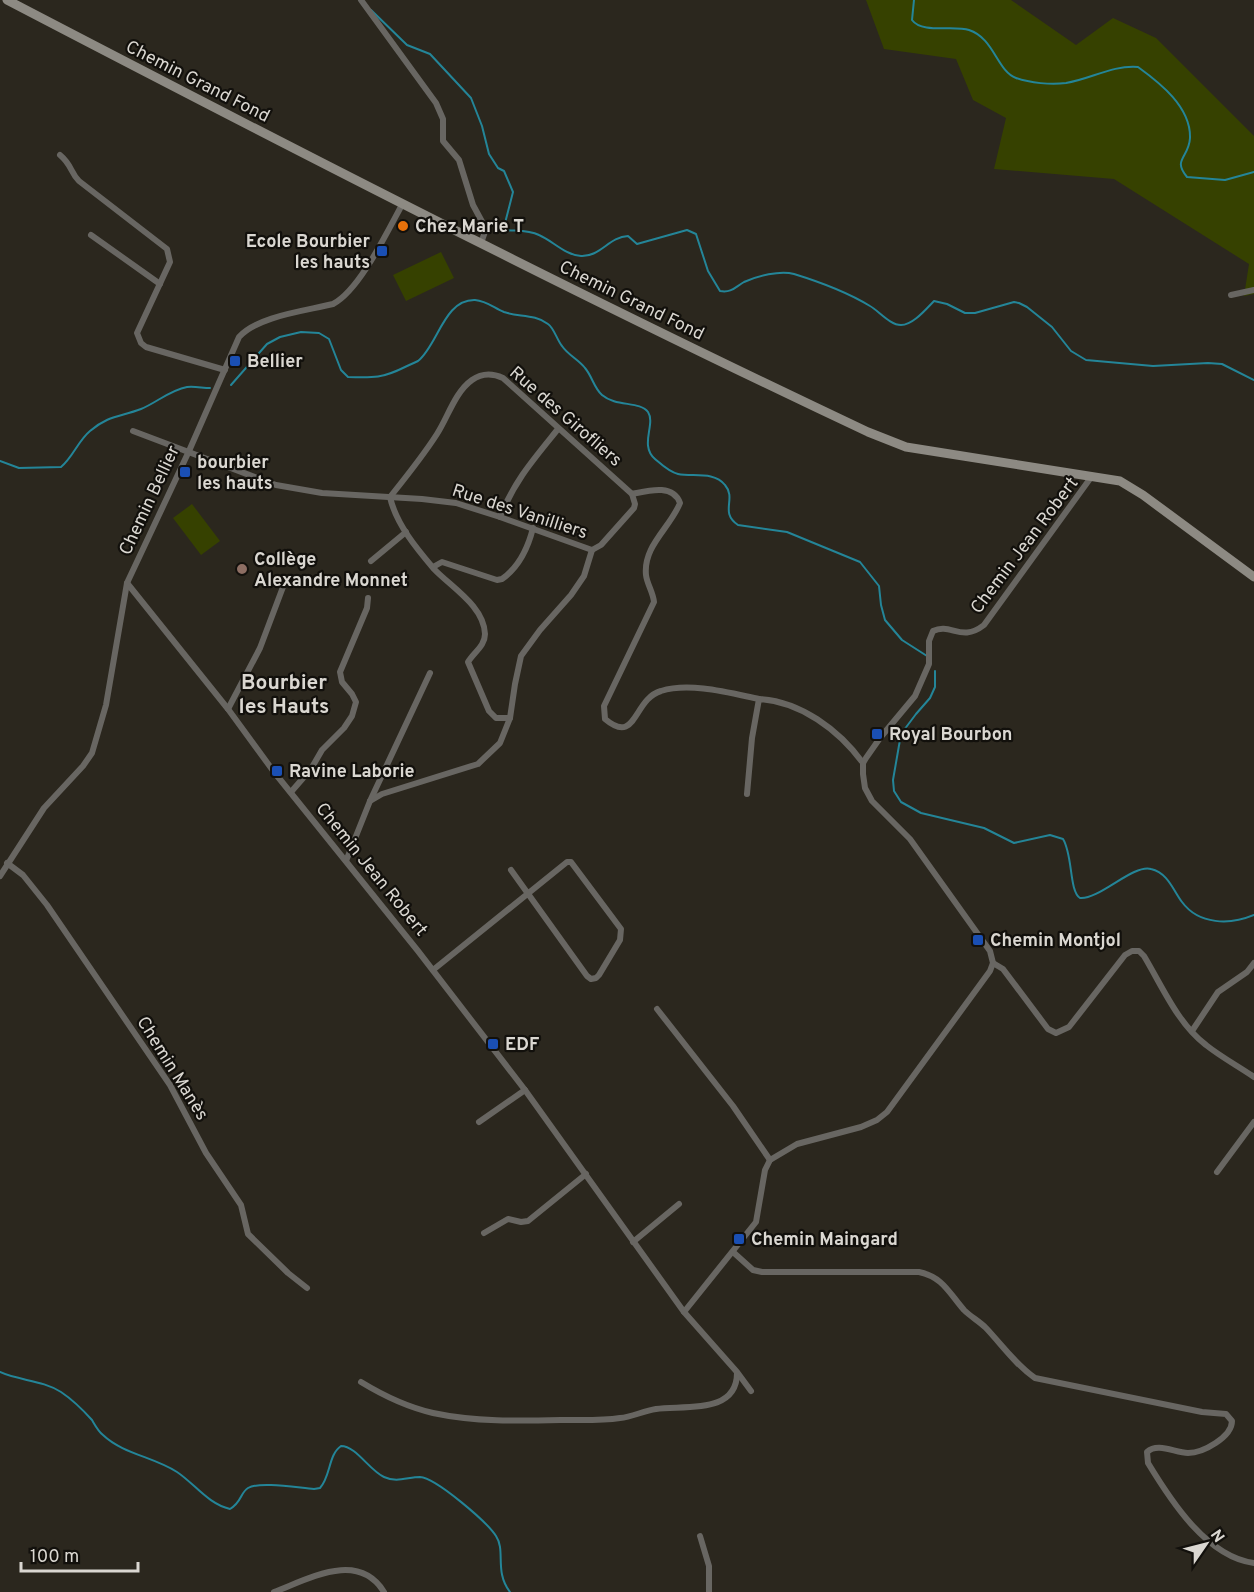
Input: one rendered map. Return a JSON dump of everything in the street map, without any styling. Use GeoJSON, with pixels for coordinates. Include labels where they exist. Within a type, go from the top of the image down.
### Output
{"type":"FeatureCollection","features":[{"type":"Feature","properties":{"kind":"street","name":"Chemin Grand Fond"},"geometry":{"type":"LineString","coordinates":[[7,0],[237,120],[482,243],[757,380],[894,443],[930,452],[1113,479],[1128,484],[1254,576]]}},
{"type":"Feature","properties":{"kind":"street"},"geometry":{"type":"LineString","coordinates":[[361,0],[436,103],[443,119],[443,141],[459,160],[472,206],[486,229],[482,243]]}},
{"type":"Feature","properties":{"kind":"street"},"geometry":{"type":"LineString","coordinates":[[60,155],[69,162],[79,182],[167,249],[170,262],[137,333],[141,343],[225,370]]}},
{"type":"Feature","properties":{"kind":"street","name":"Chemin Bellier"},"geometry":{"type":"LineString","coordinates":[[0,876],[44,808],[92,753],[106,705],[127,583],[239,337],[247,328],[260,322],[340,301],[359,279],[403,202]]}},
{"type":"Feature","properties":{"kind":"street"},"geometry":{"type":"LineString","coordinates":[[91,235],[160,284]]}},
{"type":"Feature","properties":{"kind":"street"},"geometry":{"type":"LineString","coordinates":[[1231,295],[1254,290]]}},
{"type":"Feature","properties":{"kind":"street","name":"Rue des Girofliers"},"geometry":{"type":"LineString","coordinates":[[390,497],[427,449],[464,387],[471,380],[483,374],[503,378],[632,494]]}},
{"type":"Feature","properties":{"kind":"street"},"geometry":{"type":"LineString","coordinates":[[500,517],[510,491],[558,429]]}},
{"type":"Feature","properties":{"kind":"street","name":"Rue des Vanilliers"},"geometry":{"type":"LineString","coordinates":[[133,431],[276,484],[314,492],[456,503],[592,550],[584,576],[521,656],[510,718],[500,743],[478,764],[382,794],[370,801]]}},
{"type":"Feature","properties":{"kind":"street","name":"Chemin Jean Robert"},"geometry":{"type":"LineString","coordinates":[[863,763],[879,738],[915,696],[929,664],[929,641],[933,631],[942,629],[970,633],[984,625],[1092,476]]}},
{"type":"Feature","properties":{"kind":"street"},"geometry":{"type":"LineString","coordinates":[[592,550],[601,544],[634,508],[632,494],[654,489],[667,491],[678,499],[680,503],[646,561],[647,578],[654,602],[604,706],[605,719],[615,727],[626,728],[643,703],[660,691],[680,688],[716,690],[790,704],[804,712],[833,731],[863,763],[866,788],[872,801],[910,839],[990,951],[993,963],[990,971],[887,1112],[877,1120],[861,1127],[797,1144],[770,1160],[765,1170],[756,1222],[684,1312]]}},
{"type":"Feature","properties":{"kind":"street"},"geometry":{"type":"LineString","coordinates":[[390,497],[393,508],[406,532],[433,567],[472,605],[479,615],[484,626],[484,641],[468,662],[489,711],[496,718],[510,718]]}},
{"type":"Feature","properties":{"kind":"street"},"geometry":{"type":"LineString","coordinates":[[433,567],[442,562],[497,580],[502,579],[518,563],[525,552],[532,528]]}},
{"type":"Feature","properties":{"kind":"street"},"geometry":{"type":"LineString","coordinates":[[371,561],[406,532]]}},
{"type":"Feature","properties":{"kind":"street"},"geometry":{"type":"LineString","coordinates":[[228,709],[260,648],[286,579]]}},
{"type":"Feature","properties":{"kind":"street","name":"Chemin Jean Robert"},"geometry":{"type":"LineString","coordinates":[[127,583],[433,970],[525,1090],[684,1312],[751,1391]]}},
{"type":"Feature","properties":{"kind":"street"},"geometry":{"type":"LineString","coordinates":[[291,792],[311,769],[322,750],[344,728],[352,716],[356,702],[342,682],[340,672],[367,608],[368,598]]}},
{"type":"Feature","properties":{"kind":"street"},"geometry":{"type":"LineString","coordinates":[[346,861],[370,801],[430,673]]}},
{"type":"Feature","properties":{"kind":"street"},"geometry":{"type":"LineString","coordinates":[[747,794],[759,699]]}},
{"type":"Feature","properties":{"kind":"street"},"geometry":{"type":"LineString","coordinates":[[433,970],[528,894],[567,862],[572,862],[621,929],[620,940],[596,978],[591,979],[587,976],[528,894],[511,870]]}},
{"type":"Feature","properties":{"kind":"street","name":"Chemin Manès"},"geometry":{"type":"LineString","coordinates":[[7,863],[23,875],[47,905],[170,1085],[206,1153],[241,1205],[248,1234],[307,1288]]}},
{"type":"Feature","properties":{"kind":"street"},"geometry":{"type":"LineString","coordinates":[[993,963],[1003,969],[1048,1029],[1056,1033],[1069,1027],[1125,955],[1132,951],[1139,951],[1192,1031],[1205,1045],[1254,1077]]}},
{"type":"Feature","properties":{"kind":"street"},"geometry":{"type":"LineString","coordinates":[[1192,1031],[1218,992],[1246,972],[1254,963]]}},
{"type":"Feature","properties":{"kind":"street"},"geometry":{"type":"LineString","coordinates":[[657,1009],[734,1106],[770,1160]]}},
{"type":"Feature","properties":{"kind":"street"},"geometry":{"type":"LineString","coordinates":[[479,1122],[525,1090]]}},
{"type":"Feature","properties":{"kind":"street"},"geometry":{"type":"LineString","coordinates":[[1217,1172],[1254,1122]]}},
{"type":"Feature","properties":{"kind":"street"},"geometry":{"type":"LineString","coordinates":[[484,1233],[508,1219],[528,1221],[586,1174]]}},
{"type":"Feature","properties":{"kind":"street"},"geometry":{"type":"LineString","coordinates":[[633,1242],[679,1204]]}},
{"type":"Feature","properties":{"kind":"street"},"geometry":{"type":"LineString","coordinates":[[733,1252],[753,1270],[762,1272],[919,1272],[928,1274],[943,1284],[966,1312],[984,1326],[1035,1378],[1191,1410],[1226,1414],[1232,1421],[1230,1430],[1225,1435],[1201,1450],[1186,1453],[1156,1447],[1147,1452],[1148,1463],[1170,1499],[1185,1518],[1221,1551],[1254,1563]]}},
{"type":"Feature","properties":{"kind":"street"},"geometry":{"type":"LineString","coordinates":[[362,1382],[398,1403],[434,1413],[504,1422],[600,1420],[623,1418],[656,1409],[686,1409],[716,1402],[732,1392],[737,1383],[737,1372]]}},
{"type":"Feature","properties":{"kind":"street"},"geometry":{"type":"LineString","coordinates":[[700,1536],[709,1566],[709,1592]]}},
{"type":"Feature","properties":{"kind":"street"},"geometry":{"type":"LineString","coordinates":[[274,1592],[333,1570],[360,1571],[371,1577],[384,1592]]}},
{"type":"Feature","properties":{"kind":"green space"},"geometry":{"type":"Polygon","coordinates":[[[866,0],[1011,0],[1076,45],[1113,18],[1156,38],[1254,136],[1254,294],[1244,296],[1249,264],[1114,179],[994,169],[1006,118],[973,100],[956,59],[884,49],[866,0]]]}},
{"type":"Feature","properties":{"kind":"green space"},"geometry":{"type":"Polygon","coordinates":[[[441,252],[454,278],[406,301],[393,275],[441,252]]]}},
{"type":"Feature","properties":{"kind":"green space"},"geometry":{"type":"Polygon","coordinates":[[[192,504],[220,541],[201,555],[173,518],[192,504]]]}},
{"type":"Feature","properties":{"kind":"waterway"},"geometry":{"type":"LineString","coordinates":[[914,0],[912,20],[917,24],[930,28],[963,29],[977,34],[990,47],[1004,69],[1022,80],[1047,84],[1066,83],[1110,70],[1138,67],[1156,80],[1173,97],[1185,116],[1190,138],[1181,166],[1187,177],[1225,180],[1254,172]]}},
{"type":"Feature","properties":{"kind":"waterway"},"geometry":{"type":"LineString","coordinates":[[371,10],[407,45],[430,54],[471,98],[482,126],[489,154],[498,168],[504,171],[513,192],[504,227],[506,230],[535,233],[570,253],[581,256],[594,253],[621,237],[628,236],[637,244],[687,230],[696,234],[708,271],[720,291],[730,290],[744,282],[775,273],[794,274],[852,296],[893,323],[901,325],[915,320],[934,301],[947,304],[965,313],[975,313],[1014,302],[1027,307],[1052,327],[1071,351],[1086,360],[1153,366],[1222,364],[1254,380]]}},
{"type":"Feature","properties":{"kind":"waterway","name":"Ravine Laborie"},"geometry":{"type":"LineString","coordinates":[[231,385],[267,344],[280,337],[301,332],[319,333],[329,339],[341,370],[348,377],[372,377],[390,373],[418,361],[425,354],[449,315],[464,302],[475,300],[509,314],[538,319],[550,326],[564,349],[583,365],[602,395],[614,401],[639,406],[648,412],[650,417],[648,447],[650,453],[660,464],[678,474],[709,476],[720,481],[728,490],[730,515],[738,525],[787,532],[860,562],[879,586],[885,620],[902,640],[927,656]]}},
{"type":"Feature","properties":{"kind":"waterway","name":"Ravine Laborie"},"geometry":{"type":"LineString","coordinates":[[0,461],[19,468],[61,467],[86,435],[103,422],[141,409],[181,389],[210,388]]}},
{"type":"Feature","properties":{"kind":"waterway","name":"Ravine Laborie"},"geometry":{"type":"LineString","coordinates":[[935,671],[935,687],[930,698],[901,734],[893,780],[894,791],[901,802],[921,813],[984,828],[1014,843],[1050,835],[1063,839],[1074,888],[1080,898],[1097,894],[1135,872],[1151,869],[1162,874],[1170,882],[1182,902],[1197,915],[1215,921],[1235,920],[1254,915]]}},
{"type":"Feature","properties":{"kind":"waterway"},"geometry":{"type":"LineString","coordinates":[[0,1372],[46,1385],[61,1392],[70,1398],[111,1441],[177,1472],[215,1503],[230,1509],[245,1490],[254,1486],[320,1488],[334,1455],[341,1446],[352,1450],[384,1477],[393,1480],[420,1477],[427,1479],[461,1502],[491,1529],[499,1542],[502,1576],[510,1592]]}},
{"type":"Feature","properties":{"kind":"place","name":"Chez Marie T"},"geometry":{"type":"Point","coordinates":[403,226]}},
{"type":"Feature","properties":{"kind":"place","name":"Ecole Bourbier les hauts"},"geometry":{"type":"Point","coordinates":[382,251]}},
{"type":"Feature","properties":{"kind":"place","name":"Bellier"},"geometry":{"type":"Point","coordinates":[235,361]}},
{"type":"Feature","properties":{"kind":"place","name":"bourbier les hauts"},"geometry":{"type":"Point","coordinates":[185,472]}},
{"type":"Feature","properties":{"kind":"place","name":"Collège Alexandre Monnet"},"geometry":{"type":"Point","coordinates":[242,569]}},
{"type":"Feature","properties":{"kind":"place","name":"Royal Bourbon"},"geometry":{"type":"Point","coordinates":[877,734]}},
{"type":"Feature","properties":{"kind":"place","name":"Ravine Laborie"},"geometry":{"type":"Point","coordinates":[277,771]}},
{"type":"Feature","properties":{"kind":"place","name":"Chemin Montjol"},"geometry":{"type":"Point","coordinates":[978,940]}},
{"type":"Feature","properties":{"kind":"place","name":"EDF"},"geometry":{"type":"Point","coordinates":[493,1044]}},
{"type":"Feature","properties":{"kind":"place","name":"Chemin Maingard"},"geometry":{"type":"Point","coordinates":[739,1239]}},
{"type":"Feature","properties":{"kind":"district","name":"Bourbier les Hauts"},"geometry":{"type":"Point","coordinates":[284,694]}}]}
